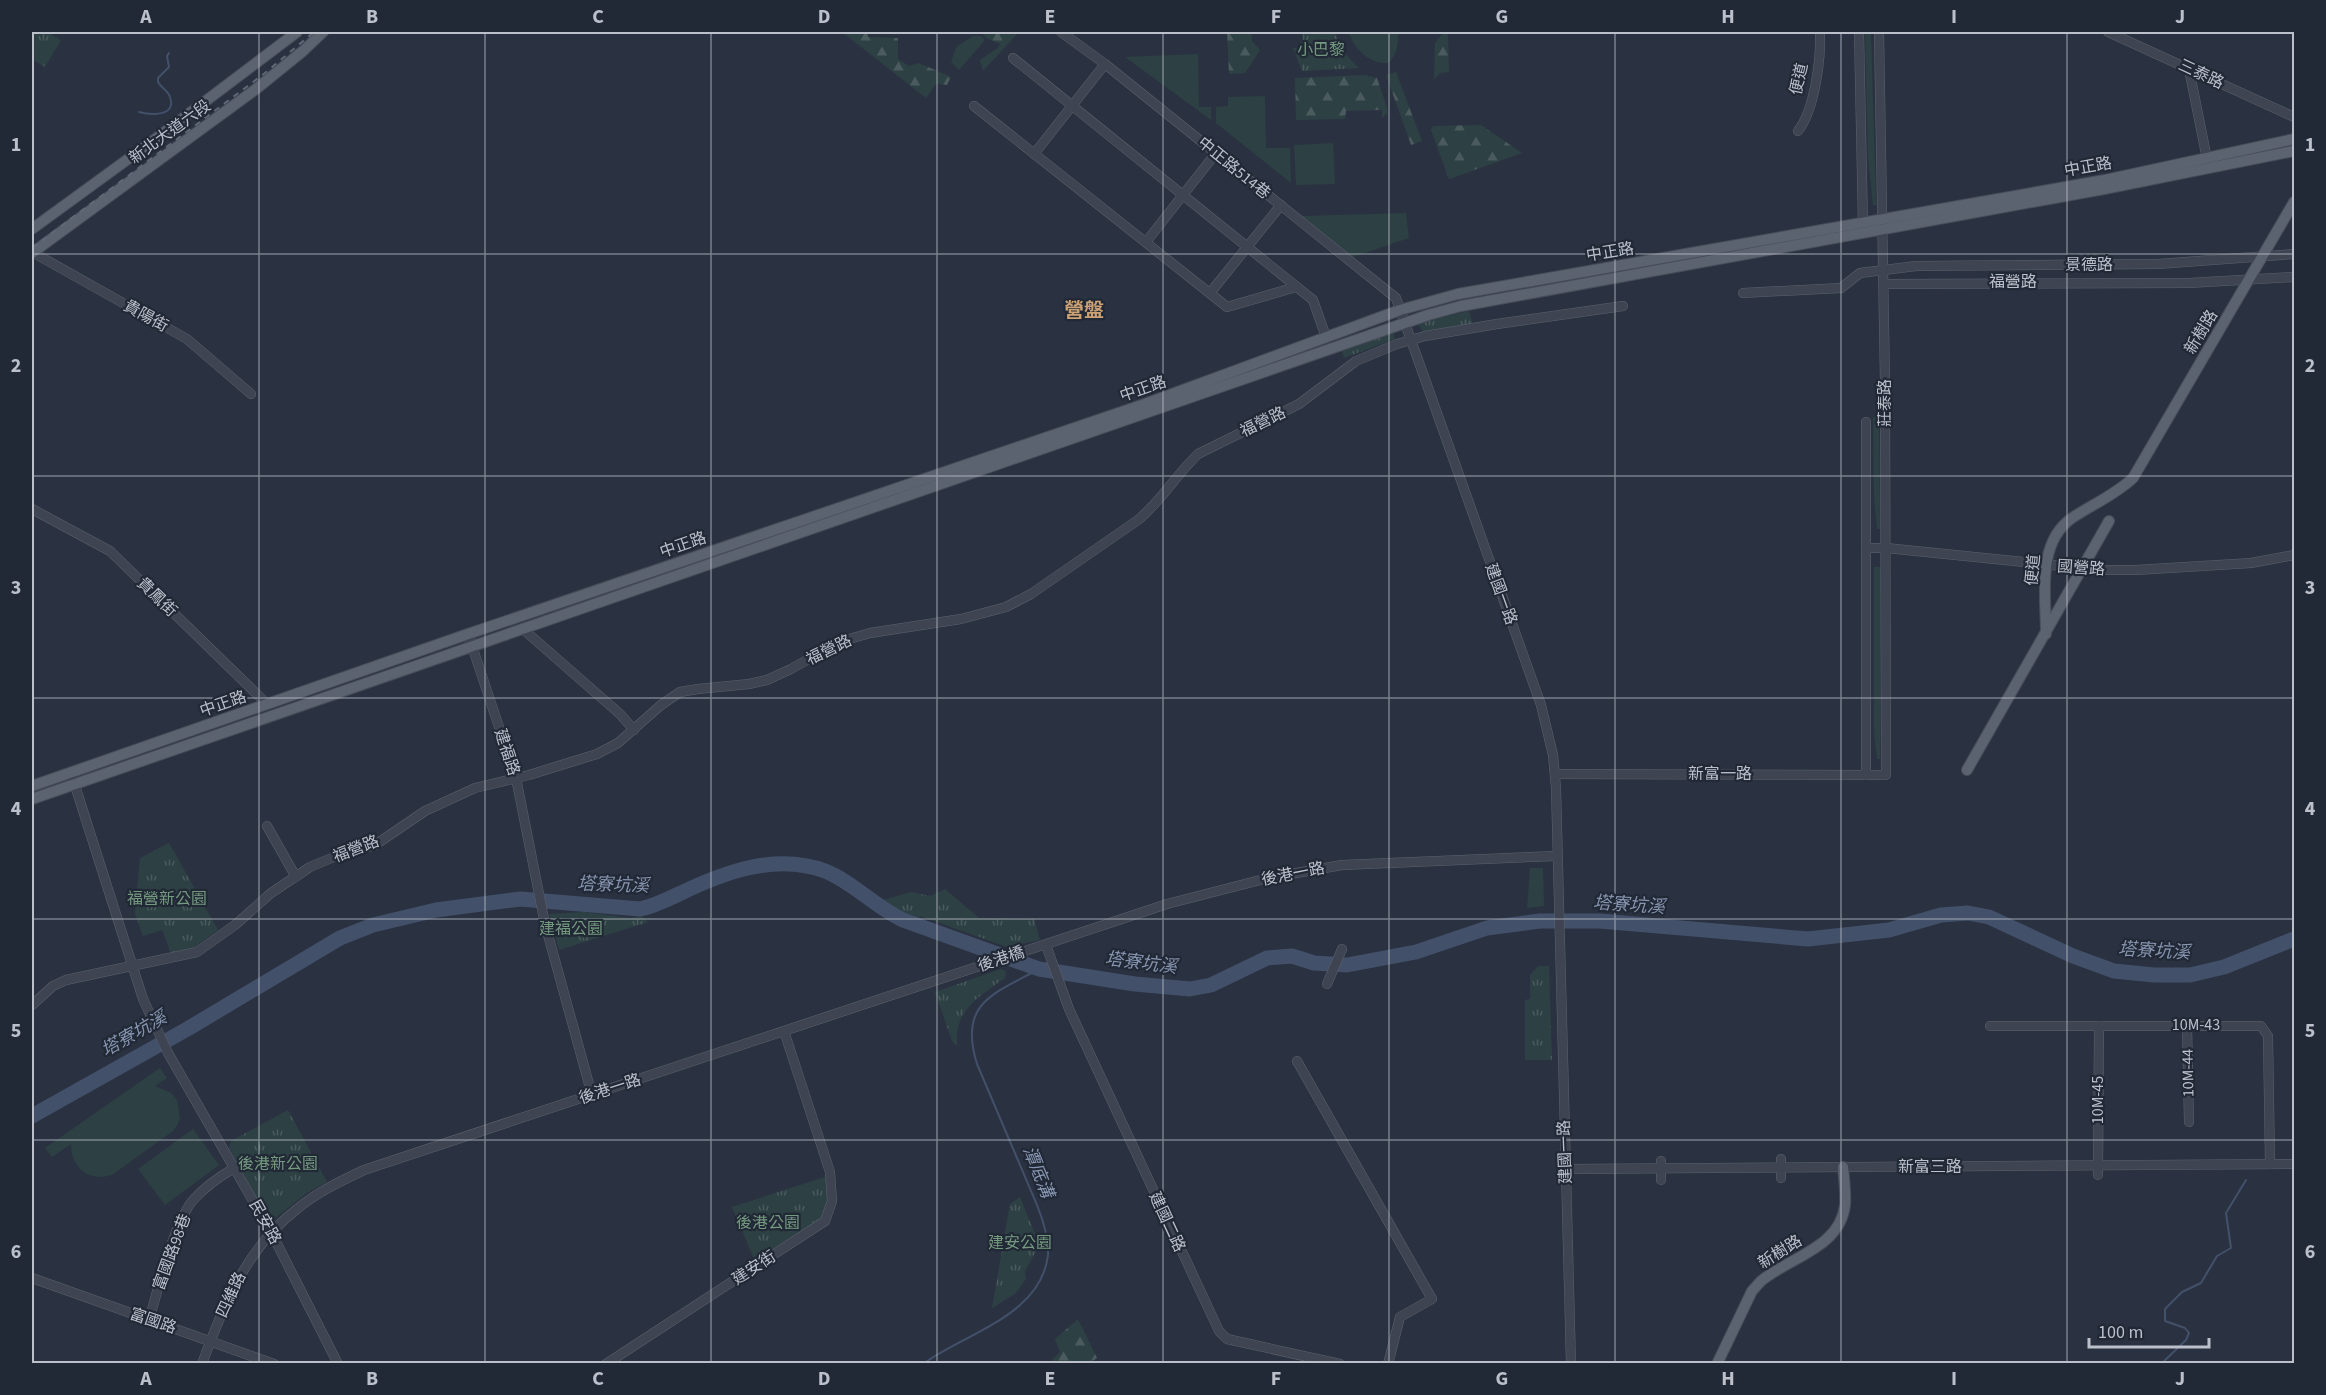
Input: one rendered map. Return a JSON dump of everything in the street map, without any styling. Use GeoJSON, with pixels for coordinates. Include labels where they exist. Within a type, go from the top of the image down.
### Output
{"type":"FeatureCollection","features":[{"type":"Feature","properties":{"kind":"main road","name":"新北大道六段"},"geometry":{"type":"LineString","coordinates":[[32,229],[297,32]]}},
{"type":"Feature","properties":{"kind":"main road","name":"新北大道六段"},"geometry":{"type":"LineString","coordinates":[[32,253],[256,88],[323,32]]}},
{"type":"Feature","properties":{"kind":"main road","name":"中正路"},"geometry":{"type":"LineString","coordinates":[[32,786],[73,779],[524,630],[1404,322],[1475,304],[1863,234],[1883,224],[2207,159],[2295,139]]}},
{"type":"Feature","properties":{"kind":"main road","name":"中正路"},"geometry":{"type":"LineString","coordinates":[[32,799],[73,779],[267,704],[1145,404],[1400,310],[1473,291],[1863,222],[1883,224],[2114,188],[2295,151]]}},
{"type":"Feature","properties":{"kind":"main road","name":"新樹路"},"geometry":{"type":"LineString","coordinates":[[2133,478],[2295,202]]}},
{"type":"Feature","properties":{"kind":"main road"},"geometry":{"type":"LineString","coordinates":[[1473,291],[1475,304]]}},
{"type":"Feature","properties":{"kind":"main road","name":"便道"},"geometry":{"type":"LineString","coordinates":[[2046,634],[2046,565],[2049,548],[2062,527],[2072,518],[2112,495],[2133,478]]}},
{"type":"Feature","properties":{"kind":"main road"},"geometry":{"type":"LineString","coordinates":[[1967,770],[2109,521]]}},
{"type":"Feature","properties":{"kind":"main road","name":"新樹路"},"geometry":{"type":"LineString","coordinates":[[1717,1364],[1752,1291],[1771,1273],[1833,1236],[1841,1221],[1845,1204],[1843,1167]]}},
{"type":"Feature","properties":{"kind":"street","name":"中正路514巷"},"geometry":{"type":"LineString","coordinates":[[1061,32],[1105,64],[1396,298],[1400,310]]}},
{"type":"Feature","properties":{"kind":"street","name":"便道"},"geometry":{"type":"LineString","coordinates":[[1798,130],[1805,122],[1816,77],[1820,32]]}},
{"type":"Feature","properties":{"kind":"street"},"geometry":{"type":"LineString","coordinates":[[1859,32],[1863,234]]}},
{"type":"Feature","properties":{"kind":"street","name":"莊泰路"},"geometry":{"type":"LineString","coordinates":[[1879,32],[1884,270],[1886,775]]}},
{"type":"Feature","properties":{"kind":"street","name":"三泰路"},"geometry":{"type":"LineString","coordinates":[[2108,32],[2295,117]]}},
{"type":"Feature","properties":{"kind":"street"},"geometry":{"type":"LineString","coordinates":[[1013,58],[1313,300],[1326,337]]}},
{"type":"Feature","properties":{"kind":"street"},"geometry":{"type":"LineString","coordinates":[[1034,154],[1105,64]]}},
{"type":"Feature","properties":{"kind":"street"},"geometry":{"type":"LineString","coordinates":[[2189,69],[2207,159]]}},
{"type":"Feature","properties":{"kind":"street"},"geometry":{"type":"LineString","coordinates":[[974,106],[1227,307],[1296,287]]}},
{"type":"Feature","properties":{"kind":"street"},"geometry":{"type":"LineString","coordinates":[[1146,242],[1216,153]]}},
{"type":"Feature","properties":{"kind":"street"},"geometry":{"type":"LineString","coordinates":[[1210,293],[1281,205]]}},
{"type":"Feature","properties":{"kind":"street","name":"貴陽街"},"geometry":{"type":"LineString","coordinates":[[32,253],[187,339],[252,394]]}},
{"type":"Feature","properties":{"kind":"street","name":"景德路"},"geometry":{"type":"LineString","coordinates":[[1884,270],[1936,266],[2158,264],[2295,254]]}},
{"type":"Feature","properties":{"kind":"street"},"geometry":{"type":"LineString","coordinates":[[1743,293],[1840,288],[1860,273],[1884,270]]}},
{"type":"Feature","properties":{"kind":"street","name":"福營路"},"geometry":{"type":"LineString","coordinates":[[1884,284],[2189,283],[2295,277]]}},
{"type":"Feature","properties":{"kind":"street","name":"福營路"},"geometry":{"type":"LineString","coordinates":[[32,1005],[53,986],[66,980],[197,952],[235,926],[271,893],[309,867],[375,845],[425,811],[449,798],[475,788],[597,754],[618,743],[661,705],[680,692],[767,680],[838,642],[870,633],[960,619],[1006,607],[1031,594],[1138,520],[1152,508],[1185,466],[1198,454],[1299,404],[1320,391],[1343,370],[1356,362],[1410,340],[1497,324],[1623,306]]}},
{"type":"Feature","properties":{"kind":"street","name":"建國一路"},"geometry":{"type":"LineString","coordinates":[[1400,310],[1541,705],[1549,736],[1555,774],[1571,1364]]}},
{"type":"Feature","properties":{"kind":"street","name":"莊泰路"},"geometry":{"type":"LineString","coordinates":[[1866,422],[1866,775]]}},
{"type":"Feature","properties":{"kind":"street","name":"貴鳳街"},"geometry":{"type":"LineString","coordinates":[[32,509],[110,551],[267,704]]}},
{"type":"Feature","properties":{"kind":"street","name":"國營路"},"geometry":{"type":"LineString","coordinates":[[1867,548],[1886,548],[2082,569],[2154,569],[2262,561],[2295,555]]}},
{"type":"Feature","properties":{"kind":"street"},"geometry":{"type":"LineString","coordinates":[[524,630],[620,714],[634,730]]}},
{"type":"Feature","properties":{"kind":"street","name":"建福路"},"geometry":{"type":"LineString","coordinates":[[468,634],[516,778],[544,918],[592,1095]]}},
{"type":"Feature","properties":{"kind":"street","name":"新富一路"},"geometry":{"type":"LineString","coordinates":[[1555,774],[1886,775]]}},
{"type":"Feature","properties":{"kind":"street"},"geometry":{"type":"LineString","coordinates":[[73,779],[132,966]]}},
{"type":"Feature","properties":{"kind":"street"},"geometry":{"type":"LineString","coordinates":[[267,826],[296,877]]}},
{"type":"Feature","properties":{"kind":"street","name":"後港一路"},"geometry":{"type":"LineString","coordinates":[[1044,948],[1167,904],[1268,878],[1341,865],[1556,856]]}},
{"type":"Feature","properties":{"kind":"street","name":"後港橋"},"geometry":{"type":"LineString","coordinates":[[963,972],[1044,948]]}},
{"type":"Feature","properties":{"kind":"street","name":"建國二路"},"geometry":{"type":"LineString","coordinates":[[1044,948],[1128,1138],[1219,1332],[1227,1339],[1340,1364]]}},
{"type":"Feature","properties":{"kind":"street"},"geometry":{"type":"LineString","coordinates":[[1327,984],[1342,949]]}},
{"type":"Feature","properties":{"kind":"street","name":"民安路"},"geometry":{"type":"LineString","coordinates":[[132,966],[147,1007],[168,1053],[271,1232],[338,1364]]}},
{"type":"Feature","properties":{"kind":"street","name":"後港一路"},"geometry":{"type":"LineString","coordinates":[[271,1232],[297,1208],[332,1186],[364,1170],[963,972]]}},
{"type":"Feature","properties":{"kind":"street","name":"10M-43"},"geometry":{"type":"LineString","coordinates":[[1990,1026],[2254,1024],[2261,1026],[2266,1030],[2268,1036],[2270,1164]]}},
{"type":"Feature","properties":{"kind":"street","name":"10M-44"},"geometry":{"type":"LineString","coordinates":[[2187,1025],[2189,1122]]}},
{"type":"Feature","properties":{"kind":"street","name":"10M-45"},"geometry":{"type":"LineString","coordinates":[[2098,1170],[2099,1026]]}},
{"type":"Feature","properties":{"kind":"street","name":"建安街"},"geometry":{"type":"LineString","coordinates":[[606,1364],[825,1221],[832,1201],[830,1172],[784,1031]]}},
{"type":"Feature","properties":{"kind":"street"},"geometry":{"type":"LineString","coordinates":[[1297,1061],[1431,1299],[1400,1317],[1388,1364]]}},
{"type":"Feature","properties":{"kind":"street","name":"新富三路"},"geometry":{"type":"LineString","coordinates":[[1566,1169],[1662,1165],[2098,1170],[2295,1164]]}},
{"type":"Feature","properties":{"kind":"street"},"geometry":{"type":"LineString","coordinates":[[1662,1165],[1662,1180]]}},
{"type":"Feature","properties":{"kind":"street","name":"富國路98巷"},"geometry":{"type":"LineString","coordinates":[[149,1320],[172,1247],[192,1201],[210,1183],[234,1168]]}},
{"type":"Feature","properties":{"kind":"street","name":"四維路"},"geometry":{"type":"LineString","coordinates":[[202,1364],[239,1276],[271,1232]]}},
{"type":"Feature","properties":{"kind":"street","name":"富國路"},"geometry":{"type":"LineString","coordinates":[[32,1278],[272,1363]]}},
{"type":"Feature","properties":{"kind":"green space"},"geometry":{"type":"Polygon","coordinates":[[[32,32],[47,32],[61,40],[45,67],[32,59],[32,32]]]}},
{"type":"Feature","properties":{"kind":"green space"},"geometry":{"type":"Polygon","coordinates":[[[842,32],[868,32],[868,37],[898,38],[898,59],[909,66],[919,63],[951,77],[947,85],[936,84],[926,98],[842,32]]]}},
{"type":"Feature","properties":{"kind":"green space"},"geometry":{"type":"Polygon","coordinates":[[[982,32],[1017,34],[983,71],[980,60],[998,48],[1000,44],[986,38],[982,32]]]}},
{"type":"Feature","properties":{"kind":"green space"},"geometry":{"type":"Polygon","coordinates":[[[1227,32],[1251,32],[1252,41],[1260,50],[1245,73],[1229,74],[1227,32]]]}},
{"type":"Feature","properties":{"kind":"green space","name":"小巴黎"},"geometry":{"type":"Polygon","coordinates":[[[1302,32],[1335,32],[1342,51],[1359,68],[1302,71],[1293,48],[1299,48],[1303,40],[1302,32]]]}},
{"type":"Feature","properties":{"kind":"green space"},"geometry":{"type":"Polygon","coordinates":[[[1349,32],[1398,32],[1396,52],[1388,63],[1375,61],[1359,50],[1349,32]]]}},
{"type":"Feature","properties":{"kind":"green space"},"geometry":{"type":"Polygon","coordinates":[[[1444,32],[1448,32],[1449,72],[1440,73],[1434,79],[1435,43],[1444,32]]]}},
{"type":"Feature","properties":{"kind":"green space"},"geometry":{"type":"Polygon","coordinates":[[[1865,32],[1871,32],[1876,205],[1873,205],[1868,157],[1865,32]]]}},
{"type":"Feature","properties":{"kind":"green space"},"geometry":{"type":"Polygon","coordinates":[[[973,36],[982,36],[985,40],[959,70],[951,62],[956,47],[973,36]]]}},
{"type":"Feature","properties":{"kind":"green space"},"geometry":{"type":"Polygon","coordinates":[[[1198,54],[1199,107],[1211,107],[1211,120],[1125,57],[1198,54]]]}},
{"type":"Feature","properties":{"kind":"green space"},"geometry":{"type":"Polygon","coordinates":[[[1396,72],[1422,141],[1411,145],[1386,75],[1396,72]]]}},
{"type":"Feature","properties":{"kind":"green space"},"geometry":{"type":"Polygon","coordinates":[[[1365,75],[1377,78],[1387,108],[1387,113],[1382,118],[1382,110],[1346,111],[1345,119],[1296,120],[1295,78],[1365,75]]]}},
{"type":"Feature","properties":{"kind":"green space"},"geometry":{"type":"Polygon","coordinates":[[[1265,96],[1266,148],[1290,148],[1291,183],[1216,123],[1216,107],[1228,106],[1228,97],[1265,96]]]}},
{"type":"Feature","properties":{"kind":"green space"},"geometry":{"type":"Polygon","coordinates":[[[1481,125],[1522,153],[1449,179],[1431,130],[1433,126],[1481,125]]]}},
{"type":"Feature","properties":{"kind":"green space"},"geometry":{"type":"Polygon","coordinates":[[[1333,143],[1335,184],[1296,185],[1294,145],[1333,143]]]}},
{"type":"Feature","properties":{"kind":"green space"},"geometry":{"type":"Polygon","coordinates":[[[1406,213],[1409,238],[1353,257],[1302,216],[1406,213]]]}},
{"type":"Feature","properties":{"kind":"green space"},"geometry":{"type":"Polygon","coordinates":[[[1469,311],[1473,325],[1424,333],[1417,323],[1469,311]]]}},
{"type":"Feature","properties":{"kind":"green space"},"geometry":{"type":"Polygon","coordinates":[[[1393,332],[1395,339],[1344,358],[1342,351],[1393,332]]]}},
{"type":"Feature","properties":{"kind":"green space"},"geometry":{"type":"Polygon","coordinates":[[[1873,417],[1879,417],[1880,529],[1877,529],[1874,498],[1873,417]]]}},
{"type":"Feature","properties":{"kind":"green space"},"geometry":{"type":"Polygon","coordinates":[[[1874,567],[1881,567],[1880,759],[1877,759],[1874,733],[1874,567]]]}},
{"type":"Feature","properties":{"kind":"green space","name":"福營新公園"},"geometry":{"type":"Polygon","coordinates":[[[169,843],[218,930],[193,948],[171,953],[162,930],[143,936],[135,914],[140,858],[169,843]]]}},
{"type":"Feature","properties":{"kind":"green space"},"geometry":{"type":"Polygon","coordinates":[[[1530,868],[1543,868],[1544,906],[1527,908],[1530,868]]]}},
{"type":"Feature","properties":{"kind":"green space"},"geometry":{"type":"Polygon","coordinates":[[[945,889],[979,918],[1034,919],[1040,940],[1007,947],[920,916],[917,923],[901,917],[876,902],[911,892],[930,896],[945,889]]]}},
{"type":"Feature","properties":{"kind":"green space","name":"建福公園"},"geometry":{"type":"Polygon","coordinates":[[[584,912],[630,918],[642,916],[648,922],[559,950],[549,914],[584,912]]]}},
{"type":"Feature","properties":{"kind":"green space"},"geometry":{"type":"Polygon","coordinates":[[[1538,966],[1549,966],[1552,1060],[1525,1060],[1525,1000],[1530,999],[1530,975],[1538,966]]]}},
{"type":"Feature","properties":{"kind":"green space"},"geometry":{"type":"Polygon","coordinates":[[[1001,969],[1006,971],[1005,978],[978,998],[964,1013],[957,1033],[957,1046],[952,1041],[935,992],[1001,969]]]}},
{"type":"Feature","properties":{"kind":"green space"},"geometry":{"type":"Polygon","coordinates":[[[160,1068],[167,1078],[155,1086],[171,1093],[177,1100],[180,1118],[178,1124],[173,1131],[112,1175],[96,1176],[83,1171],[74,1160],[71,1144],[52,1157],[45,1148],[160,1068]]]}},
{"type":"Feature","properties":{"kind":"green space","name":"後港新公園"},"geometry":{"type":"Polygon","coordinates":[[[288,1110],[327,1182],[308,1192],[274,1219],[266,1214],[229,1148],[231,1141],[288,1110]]]}},
{"type":"Feature","properties":{"kind":"green space"},"geometry":{"type":"Polygon","coordinates":[[[193,1129],[219,1165],[165,1205],[138,1169],[193,1129]]]}},
{"type":"Feature","properties":{"kind":"green space","name":"後港公園"},"geometry":{"type":"Polygon","coordinates":[[[828,1176],[828,1197],[822,1218],[755,1261],[732,1207],[828,1176]]]}},
{"type":"Feature","properties":{"kind":"green space","name":"建安公園"},"geometry":{"type":"Polygon","coordinates":[[[1020,1197],[1035,1234],[1038,1248],[1025,1271],[1026,1279],[1016,1293],[992,1308],[1010,1204],[1020,1197]]]}},
{"type":"Feature","properties":{"kind":"green space"},"geometry":{"type":"Polygon","coordinates":[[[1078,1319],[1097,1358],[1090,1363],[1054,1363],[1052,1360],[1060,1352],[1055,1339],[1078,1319]]]}},
{"type":"Feature","properties":{"kind":"waterway"},"geometry":{"type":"LineString","coordinates":[[139,112],[155,114],[170,108],[169,95],[158,82],[158,78],[169,67],[167,56],[169,53]]}},
{"type":"Feature","properties":{"kind":"waterway","name":"塔寮坑溪"},"geometry":{"type":"LineString","coordinates":[[32,1116],[189,1028],[340,938],[373,925],[436,910],[520,899],[640,909],[655,905],[732,872],[769,865],[806,866],[825,871],[845,881],[903,920],[1039,969],[1135,984],[1190,989],[1211,985],[1267,958],[1292,956],[1314,963],[1347,965],[1416,952],[1487,928],[1540,921],[1600,921],[1808,939],[1889,930],[1941,915],[1968,913],[1989,917],[2073,956],[2114,971],[2154,975],[2190,975],[2224,967],[2294,939]]}},
{"type":"Feature","properties":{"kind":"waterway","name":"潭底溝"},"geometry":{"type":"LineString","coordinates":[[923,1364],[999,1321],[1031,1293],[1042,1276],[1048,1255],[1048,1242],[1043,1223],[977,1064],[972,1043],[972,1027],[976,1014],[984,1003],[994,994],[1039,969]]}},
{"type":"Feature","properties":{"kind":"waterway"},"geometry":{"type":"LineString","coordinates":[[2161,1364],[2186,1340],[2189,1333],[2185,1328],[2165,1321],[2165,1309],[2182,1292],[2201,1283],[2217,1256],[2231,1248],[2226,1213],[2246,1180]]}},
{"type":"Feature","properties":{"kind":"railway"},"geometry":{"type":"LineString","coordinates":[[32,248],[265,73],[314,32]]}},
{"type":"Feature","properties":{"kind":"district","name":"營盤"},"geometry":{"type":"Point","coordinates":[1084,311]}}]}
